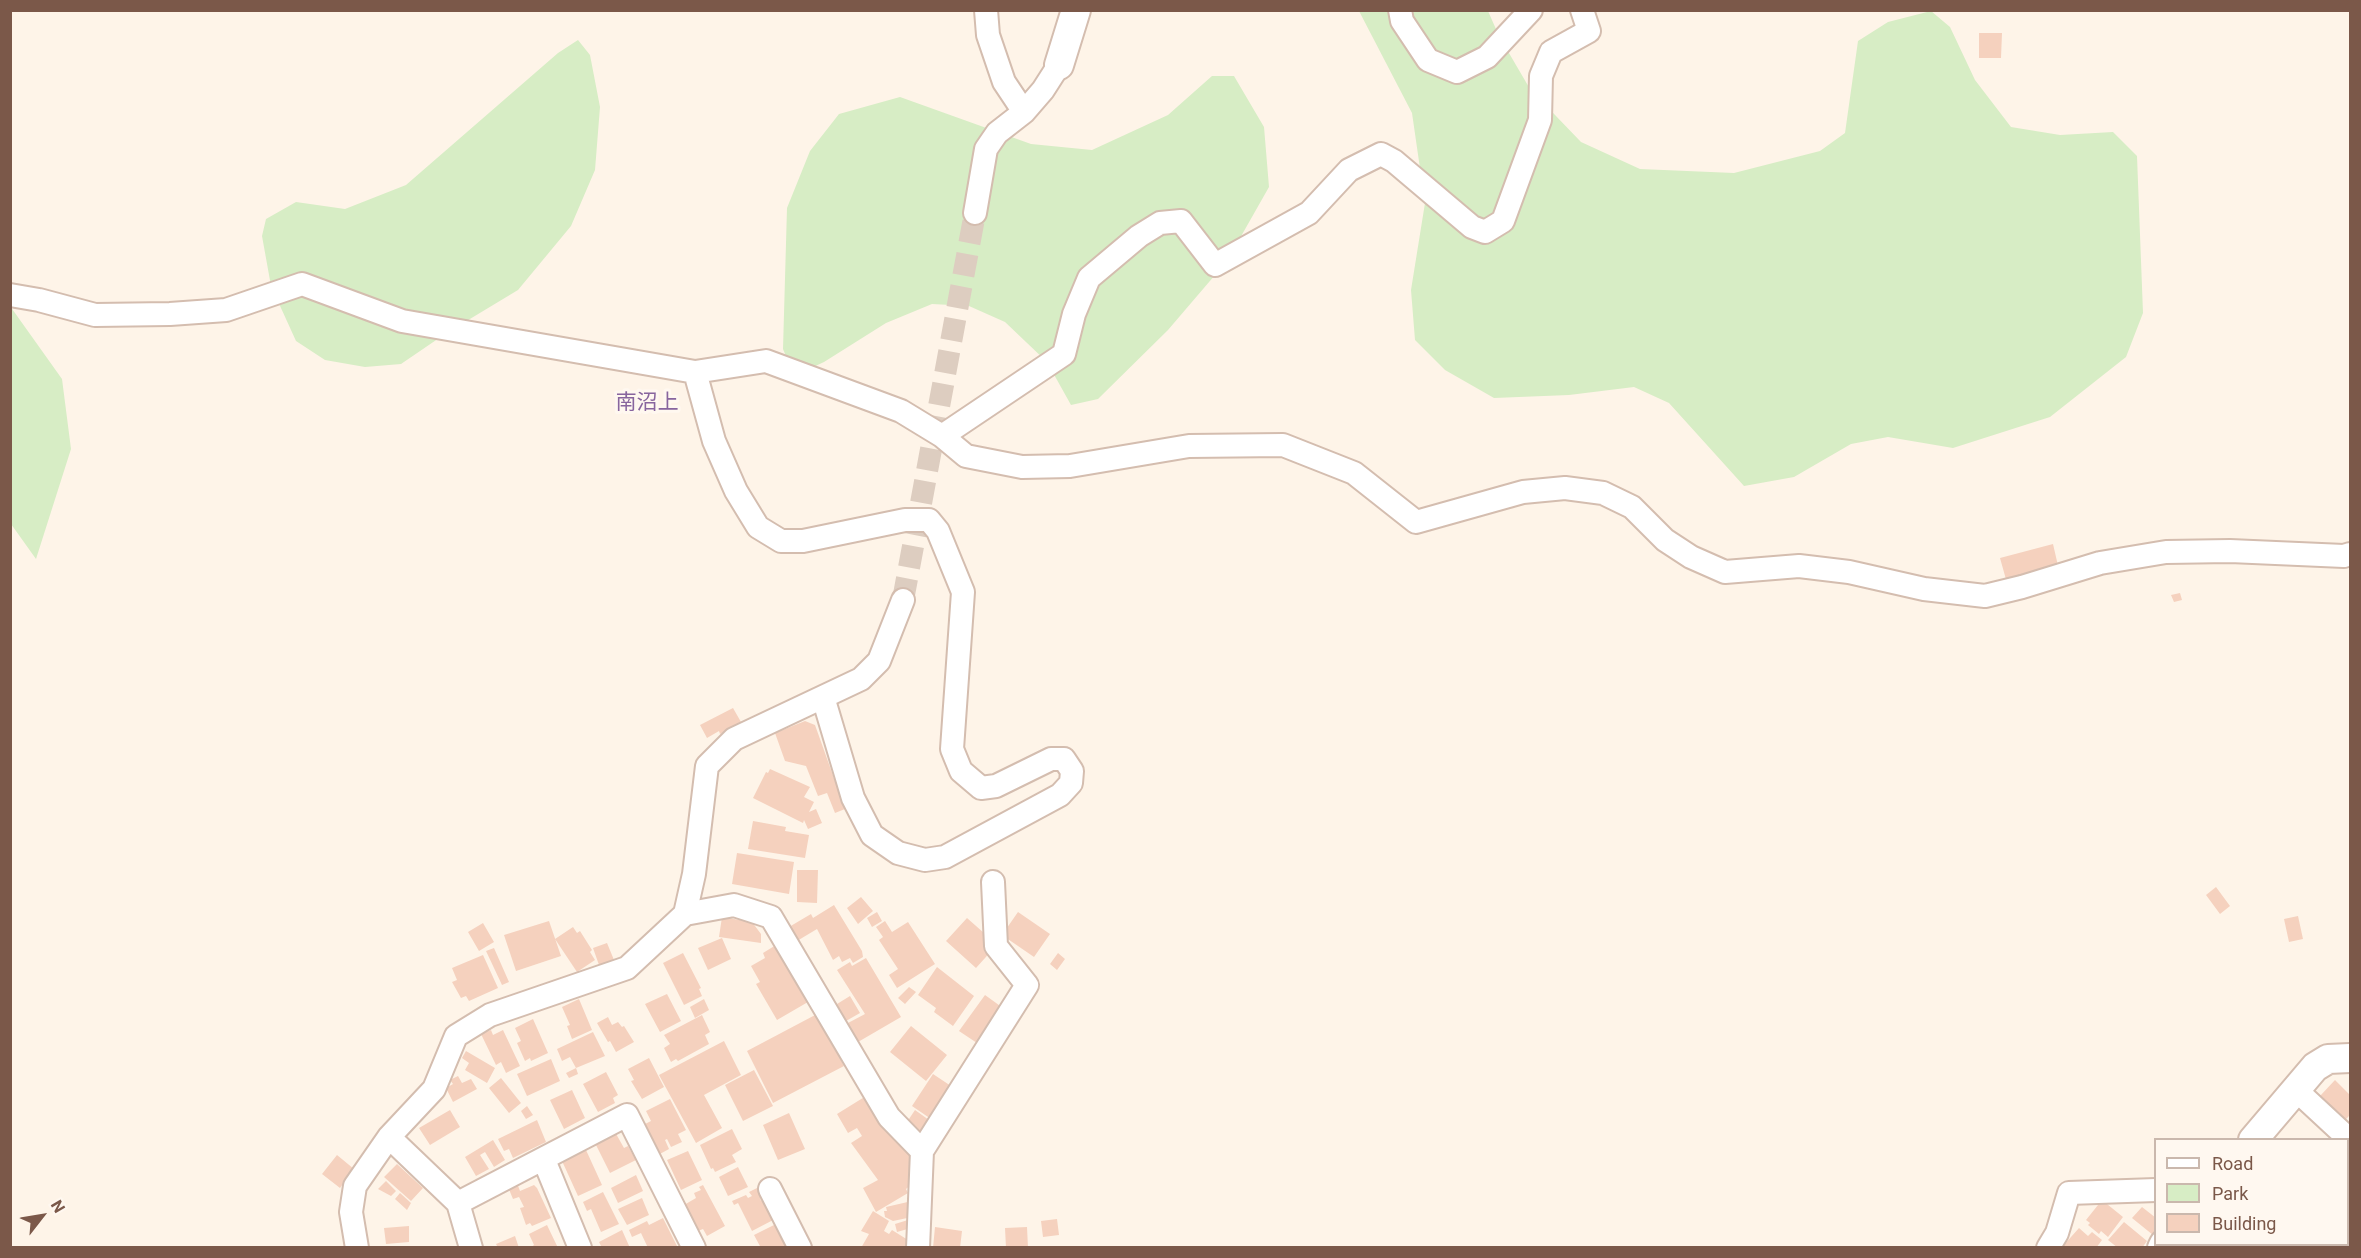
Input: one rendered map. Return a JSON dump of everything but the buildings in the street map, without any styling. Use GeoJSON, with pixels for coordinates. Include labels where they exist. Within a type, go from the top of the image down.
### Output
{"type":"FeatureCollection","features":[{"type":"Feature","properties":{"kind":"street"},"geometry":{"type":"LineString","coordinates":[[986,10],[988,34],[1004,82],[1024,112]]}},
{"type":"Feature","properties":{"kind":"street"},"geometry":{"type":"LineString","coordinates":[[975,213],[986,149],[997,133],[1024,112],[1059,65],[1076,10]]}},
{"type":"Feature","properties":{"kind":"street"},"geometry":{"type":"LineString","coordinates":[[1400,10],[1402,21],[1428,60],[1457,72],[1487,57],[1531,10]]}},
{"type":"Feature","properties":{"kind":"street"},"geometry":{"type":"LineString","coordinates":[[942,436],[1064,354],[1074,314],[1089,278],[1160,223],[1181,220],[1215,265],[1309,213],[1349,170],[1381,154],[1394,161],[1472,227],[1485,232],[1503,221],[1540,120],[1541,76],[1551,52],[1588,31],[1582,10]]}},
{"type":"Feature","properties":{"kind":"street"},"geometry":{"type":"LineString","coordinates":[[10,295],[39,300],[94,315],[170,314],[226,310],[302,284],[402,321],[695,372],[766,361],[901,411],[942,436],[966,456],[1022,467],[1070,466],[1189,446],[1283,445],[1354,473],[1416,522],[1523,492],[1565,488],[1603,493],[1632,507],[1665,540],[1691,557],[1725,572],[1799,566],[1849,572],[1924,589],[1985,596],[2100,564],[2166,552],[2230,551],[2343,556],[2350,554]]}},
{"type":"Feature","properties":{"kind":"street"},"geometry":{"type":"LineString","coordinates":[[695,372],[714,441],[736,491],[758,527],[781,540],[803,541],[905,520],[929,520],[938,531],[963,592],[952,748],[961,771],[981,788],[996,786],[1051,759],[1064,759],[1072,771],[1071,783],[1060,795],[945,857],[925,860],[898,853],[872,835],[853,798],[823,697]]}},
{"type":"Feature","properties":{"kind":"street"},"geometry":{"type":"LineString","coordinates":[[685,914],[694,874],[707,766],[734,739],[861,679],[879,661],[903,600]]}},
{"type":"Feature","properties":{"kind":"street"},"geometry":{"type":"LineString","coordinates":[[918,1248],[922,1151],[1027,985],[996,946],[993,882]]}},
{"type":"Feature","properties":{"kind":"street"},"geometry":{"type":"LineString","coordinates":[[357,1248],[351,1212],[355,1186],[389,1137],[434,1089],[456,1036],[490,1015],[627,968],[685,914],[734,905],[771,917],[889,1117],[922,1151]]}},
{"type":"Feature","properties":{"kind":"street"},"geometry":{"type":"LineString","coordinates":[[2255,1138],[2315,1067],[2328,1059],[2350,1058]]}},
{"type":"Feature","properties":{"kind":"street"},"geometry":{"type":"LineString","coordinates":[[2295,1089],[2348,1138]]}},
{"type":"Feature","properties":{"kind":"street"},"geometry":{"type":"LineString","coordinates":[[458,1203],[627,1115],[694,1248]]}},
{"type":"Feature","properties":{"kind":"street"},"geometry":{"type":"LineString","coordinates":[[389,1137],[458,1203],[471,1248]]}},
{"type":"Feature","properties":{"kind":"street"},"geometry":{"type":"LineString","coordinates":[[544,1160],[580,1248]]}},
{"type":"Feature","properties":{"kind":"street"},"geometry":{"type":"LineString","coordinates":[[770,1189],[800,1248]]}},
{"type":"Feature","properties":{"kind":"street"},"geometry":{"type":"LineString","coordinates":[[2048,1248],[2057,1233],[2069,1193],[2154,1190]]}},
{"type":"Feature","properties":{"kind":"green space"},"geometry":{"type":"Polygon","coordinates":[[[1359,11],[1488,11],[1499,36],[1530,89],[1581,142],[1640,169],[1734,173],[1820,151],[1845,133],[1858,41],[1888,22],[1931,11],[1950,27],[1975,80],[2011,127],[2060,135],[2113,132],[2137,156],[2143,313],[2126,357],[2050,417],[1953,448],[1888,437],[1851,444],[1794,477],[1744,486],[1669,403],[1634,387],[1569,395],[1494,398],[1445,370],[1415,340],[1411,290],[1425,203],[1412,113],[1359,11]]]}},
{"type":"Feature","properties":{"kind":"green space"},"geometry":{"type":"Polygon","coordinates":[[[578,40],[590,55],[600,107],[595,170],[571,226],[518,290],[445,334],[401,364],[365,367],[325,360],[296,341],[271,286],[262,236],[266,219],[296,202],[345,209],[406,185],[558,53],[578,40]]]}},
{"type":"Feature","properties":{"kind":"green space"},"geometry":{"type":"Polygon","coordinates":[[[1212,76],[1234,76],[1264,127],[1269,187],[1227,261],[1168,330],[1098,399],[1071,405],[1047,362],[1005,322],[969,306],[932,304],[886,323],[824,362],[794,376],[783,349],[787,208],[810,151],[839,114],[900,97],[1031,144],[1092,150],[1168,115],[1212,76]]]}},
{"type":"Feature","properties":{"kind":"green space"},"geometry":{"type":"Polygon","coordinates":[[[10,306],[62,379],[71,449],[36,559],[11,524],[10,306]]]}},
{"type":"Feature","properties":{"kind":"tunnel"},"geometry":{"type":"LineString","coordinates":[[903,600],[975,213]]}},
{"type":"Feature","properties":{"kind":"district","name":"南沼上"},"geometry":{"type":"Point","coordinates":[647,404]}}]}
